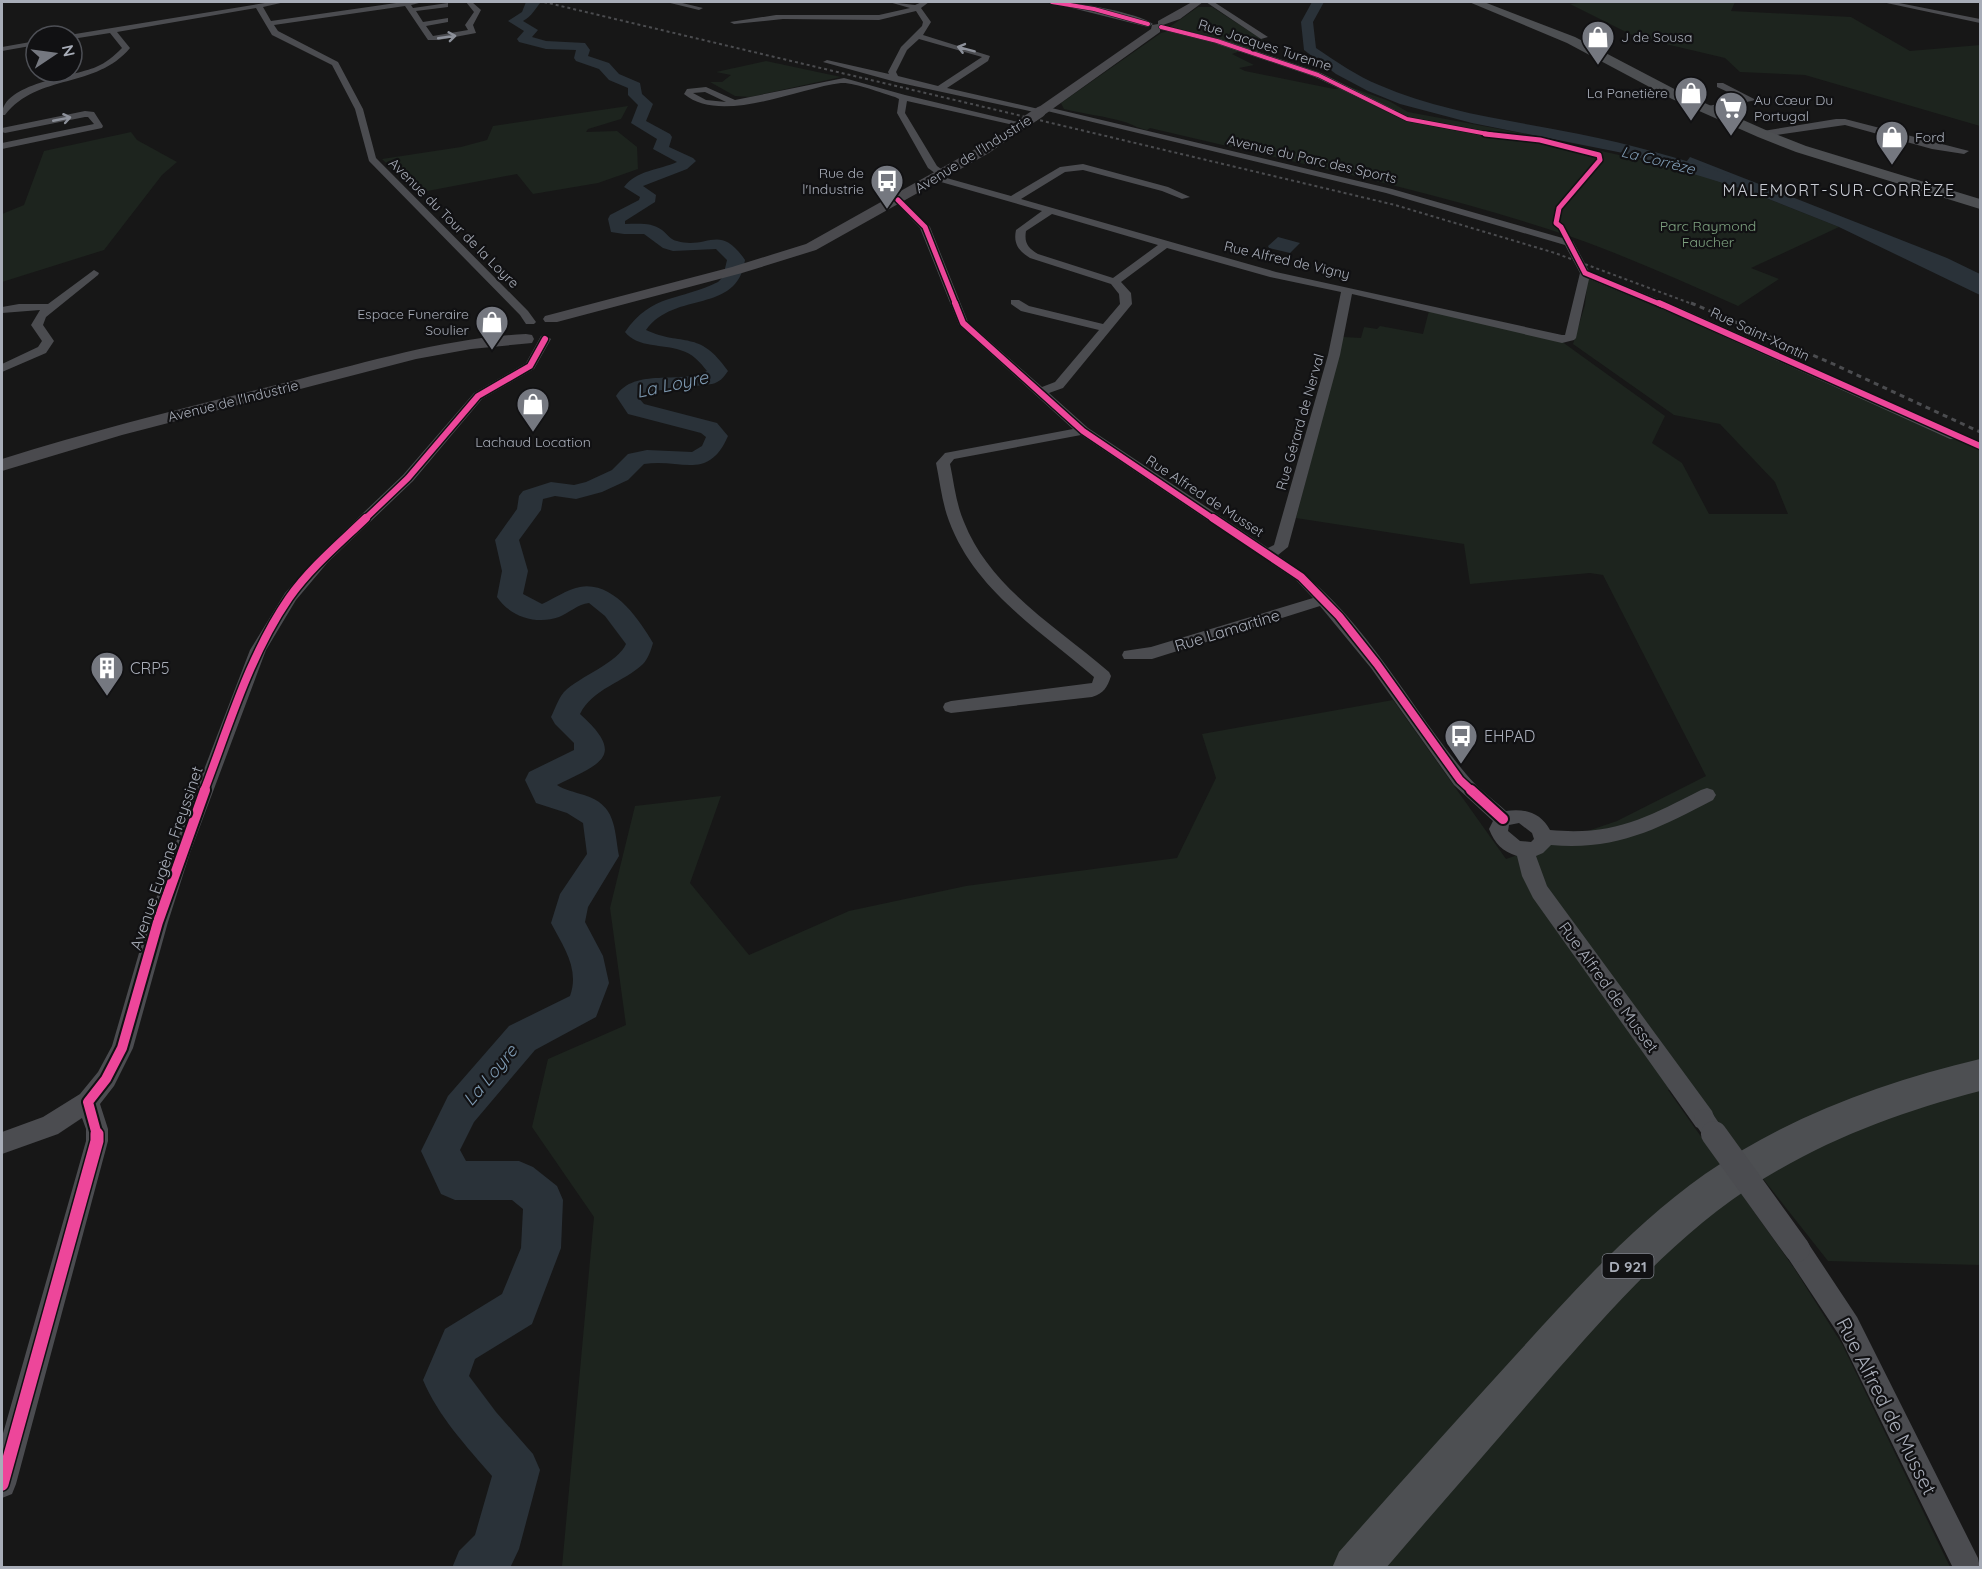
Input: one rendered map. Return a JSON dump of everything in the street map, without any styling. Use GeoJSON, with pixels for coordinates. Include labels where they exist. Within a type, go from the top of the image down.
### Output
{"type":"FeatureCollection","features":[{"type":"Feature","properties":{"kind":"main road","name":"Avenue de l'Industrie"},"geometry":{"type":"LineString","coordinates":[[2,465],[112,432],[466,344],[531,332],[556,335],[557,323],[602,307],[811,247],[984,150],[1142,40],[1155,30],[1157,25],[1176,17],[1198,2]]}},
{"type":"Feature","properties":{"kind":"main road"},"geometry":{"type":"LineString","coordinates":[[1475,2],[1571,40],[1677,96],[1763,134],[1801,149],[1980,204]]}},
{"type":"Feature","properties":{"kind":"main road","name":"D 921"},"geometry":{"type":"LineString","coordinates":[[1355,1568],[1582,1312],[1640,1254],[1718,1188],[1777,1150],[1856,1113],[1915,1092],[1980,1076]]}},
{"type":"Feature","properties":{"kind":"street"},"geometry":{"type":"LineString","coordinates":[[84,35],[281,2]]}},
{"type":"Feature","properties":{"kind":"street"},"geometry":{"type":"LineString","coordinates":[[409,7],[419,2]]}},
{"type":"Feature","properties":{"kind":"street"},"geometry":{"type":"LineString","coordinates":[[469,2],[477,15]]}},
{"type":"Feature","properties":{"kind":"street"},"geometry":{"type":"LineString","coordinates":[[734,22],[780,17],[894,16],[918,8],[926,2]]}},
{"type":"Feature","properties":{"kind":"street"},"geometry":{"type":"LineString","coordinates":[[1052,2],[1094,9],[1157,25]]}},
{"type":"Feature","properties":{"kind":"street"},"geometry":{"type":"LineString","coordinates":[[1210,2],[1263,37]]}},
{"type":"Feature","properties":{"kind":"street"},"geometry":{"type":"LineString","coordinates":[[1886,2],[1980,21]]}},
{"type":"Feature","properties":{"kind":"street"},"geometry":{"type":"LineString","coordinates":[[891,3],[918,8],[927,22],[926,27],[906,46],[892,72],[896,80]]}},
{"type":"Feature","properties":{"kind":"street"},"geometry":{"type":"LineString","coordinates":[[673,4],[699,8]]}},
{"type":"Feature","properties":{"kind":"street"},"geometry":{"type":"LineString","coordinates":[[268,24],[409,7],[445,5]]}},
{"type":"Feature","properties":{"kind":"street","name":"Avenue du Tour de la Loyre"},"geometry":{"type":"LineString","coordinates":[[259,7],[268,24],[282,37],[334,64],[359,109],[372,159],[524,313],[531,332]]}},
{"type":"Feature","properties":{"kind":"street"},"geometry":{"type":"LineString","coordinates":[[409,7],[431,38],[468,34],[473,31],[470,22],[477,15]]}},
{"type":"Feature","properties":{"kind":"street"},"geometry":{"type":"LineString","coordinates":[[462,17],[477,15]]}},
{"type":"Feature","properties":{"kind":"street"},"geometry":{"type":"LineString","coordinates":[[422,24],[445,20]]}},
{"type":"Feature","properties":{"kind":"street","name":"Rue Jacques Turenne"},"geometry":{"type":"LineString","coordinates":[[1157,25],[1217,41],[1318,75],[1391,110]]}},
{"type":"Feature","properties":{"kind":"street"},"geometry":{"type":"LineString","coordinates":[[3,133],[7,125],[2,114],[11,102],[32,90],[112,62],[126,48],[112,31]]}},
{"type":"Feature","properties":{"kind":"street"},"geometry":{"type":"LineString","coordinates":[[102,32],[108,41],[120,42]]}},
{"type":"Feature","properties":{"kind":"street"},"geometry":{"type":"LineString","coordinates":[[917,36],[986,56],[985,59],[939,89]]}},
{"type":"Feature","properties":{"kind":"street"},"geometry":{"type":"LineString","coordinates":[[2,49],[24,45]]}},
{"type":"Feature","properties":{"kind":"street","name":"Avenue du Parc des Sports"},"geometry":{"type":"LineString","coordinates":[[827,62],[896,80],[1043,110],[1389,191],[1569,243],[1585,273]]}},
{"type":"Feature","properties":{"kind":"street"},"geometry":{"type":"LineString","coordinates":[[734,103],[844,80],[903,98],[912,98],[1024,123]]}},
{"type":"Feature","properties":{"kind":"street"},"geometry":{"type":"LineString","coordinates":[[1706,109],[1752,100],[1720,85]]}},
{"type":"Feature","properties":{"kind":"street"},"geometry":{"type":"LineString","coordinates":[[903,98],[901,113],[940,176]]}},
{"type":"Feature","properties":{"kind":"street"},"geometry":{"type":"LineString","coordinates":[[2,146],[99,126],[91,114],[85,114],[3,133]]}},
{"type":"Feature","properties":{"kind":"street"},"geometry":{"type":"LineString","coordinates":[[1763,134],[1845,122],[1932,146],[1964,151]]}},
{"type":"Feature","properties":{"kind":"street"},"geometry":{"type":"LineString","coordinates":[[1014,199],[1064,169],[1073,167],[1083,167],[1165,189],[1185,197]]}},
{"type":"Feature","properties":{"kind":"street","name":"Rue Alfred de Vigny"},"geometry":{"type":"LineString","coordinates":[[940,176],[1164,245],[1274,275],[1562,339],[1570,338],[1585,273]]}},
{"type":"Feature","properties":{"kind":"street","name":"Rue Alfred de Musset"},"geometry":{"type":"LineString","coordinates":[[898,200],[926,227],[963,323],[1083,431],[1300,577],[1323,600],[1377,664],[1460,780],[1503,819]]}},
{"type":"Feature","properties":{"kind":"street"},"geometry":{"type":"LineString","coordinates":[[1041,392],[1059,385],[1126,304],[1125,293],[1115,282],[1034,256],[1023,249],[1019,239],[1021,230],[1051,210]]}},
{"type":"Feature","properties":{"kind":"street"},"geometry":{"type":"LineString","coordinates":[[1115,282],[1164,245]]}},
{"type":"Feature","properties":{"kind":"street"},"geometry":{"type":"LineString","coordinates":[[2,368],[42,350],[48,341],[37,325],[41,315],[94,273]]}},
{"type":"Feature","properties":{"kind":"street","name":"Rue Saint-Xantin"},"geometry":{"type":"LineString","coordinates":[[1585,273],[1670,307],[1955,436]]}},
{"type":"Feature","properties":{"kind":"street","name":"Rue Gérard de Nerval"},"geometry":{"type":"LineString","coordinates":[[1268,554],[1281,547],[1334,355],[1347,290]]}},
{"type":"Feature","properties":{"kind":"street"},"geometry":{"type":"LineString","coordinates":[[1015,302],[1025,309],[1106,328]]}},
{"type":"Feature","properties":{"kind":"street"},"geometry":{"type":"LineString","coordinates":[[2,310],[19,307],[51,307]]}},
{"type":"Feature","properties":{"kind":"street","name":"Avenue Eugène Freyssinet"},"geometry":{"type":"LineString","coordinates":[[2,1143],[50,1126],[88,1102],[106,1079],[122,1048],[181,853],[258,650],[290,597],[323,559],[408,478],[478,396],[530,366],[536,358],[531,332]]}},
{"type":"Feature","properties":{"kind":"street"},"geometry":{"type":"LineString","coordinates":[[951,707],[1092,691],[1099,687],[1103,676],[1005,593],[972,555],[956,521],[943,463],[950,456],[1083,431]]}},
{"type":"Feature","properties":{"kind":"street","name":"Rue Lamartine"},"geometry":{"type":"LineString","coordinates":[[1130,655],[1152,653],[1323,600]]}},
{"type":"Feature","properties":{"kind":"street"},"geometry":{"type":"LineString","coordinates":[[1544,837],[1574,841],[1622,836],[1707,795]]}},
{"type":"Feature","properties":{"kind":"street"},"geometry":{"type":"LineString","coordinates":[[1514,816],[1527,819],[1539,827],[1544,837],[1543,842],[1536,848],[1525,850],[1504,840],[1498,829],[1503,819],[1514,816]]}},
{"type":"Feature","properties":{"kind":"street","name":"Rue Alfred de Musset"},"geometry":{"type":"LineString","coordinates":[[1525,850],[1532,876],[1540,891],[1797,1250],[1853,1336],[1968,1568]]}},
{"type":"Feature","properties":{"kind":"street"},"geometry":{"type":"LineString","coordinates":[[2,1484],[97,1141],[97,1129],[88,1102]]}},
{"type":"Feature","properties":{"kind":"green space"},"geometry":{"type":"Polygon","coordinates":[[[1586,2],[1735,2],[1731,11],[1851,17],[1910,51],[1980,45],[1980,126],[1805,75],[1740,72],[1725,58],[1636,37],[1570,4],[1586,2]]]}},
{"type":"Feature","properties":{"kind":"green space"},"geometry":{"type":"Polygon","coordinates":[[[1198,7],[1212,7],[1277,49],[1254,52],[1208,36],[1168,28],[1198,7]]]}},
{"type":"Feature","properties":{"kind":"green space","name":"Parc Raymond Faucher"},"geometry":{"type":"Polygon","coordinates":[[[1171,30],[1243,50],[1232,54],[1254,65],[1239,68],[1245,71],[1334,89],[1350,87],[1389,101],[1408,112],[1526,134],[1681,169],[1751,192],[1839,227],[1751,268],[1779,279],[1738,306],[1596,246],[1499,214],[1350,175],[1064,109],[1061,103],[1161,33],[1171,30]]]}},
{"type":"Feature","properties":{"kind":"green space"},"geometry":{"type":"Polygon","coordinates":[[[766,61],[841,77],[750,97],[735,96],[710,82],[722,82],[731,75],[716,72],[766,61]]]}},
{"type":"Feature","properties":{"kind":"green space"},"geometry":{"type":"Polygon","coordinates":[[[628,106],[621,119],[588,129],[586,132],[617,131],[637,147],[638,169],[598,183],[533,194],[517,174],[417,193],[382,159],[461,147],[487,140],[493,126],[628,106]]]}},
{"type":"Feature","properties":{"kind":"green space"},"geometry":{"type":"Polygon","coordinates":[[[131,132],[137,140],[177,162],[162,175],[104,250],[2,282],[2,214],[24,205],[44,151],[131,132]]]}},
{"type":"Feature","properties":{"kind":"green space"},"geometry":{"type":"Polygon","coordinates":[[[1588,276],[1685,316],[1980,449],[1980,1265],[1828,1261],[1689,1085],[1668,1090],[1794,1268],[1842,1344],[1950,1567],[562,1567],[594,1217],[532,1127],[548,1059],[626,1025],[610,908],[635,806],[721,796],[690,883],[749,955],[849,911],[966,886],[1177,858],[1216,778],[1202,734],[1393,700],[1506,859],[1617,821],[1706,776],[1603,575],[1590,573],[1470,584],[1464,544],[1296,518],[1343,337],[1361,338],[1364,327],[1377,329],[1380,326],[1423,334],[1429,311],[1561,341],[1665,416],[1652,443],[1682,463],[1709,514],[1788,514],[1775,482],[1720,424],[1674,415],[1573,344],[1585,305],[1588,276]]]}},
{"type":"Feature","properties":{"kind":"shaded area"},"geometry":{"type":"Polygon","coordinates":[[[1690,157],[1947,258],[1980,274],[1980,295],[1839,227],[1751,192],[1681,169],[1690,157]]]}},
{"type":"Feature","properties":{"kind":"shaded area"},"geometry":{"type":"Polygon","coordinates":[[[1278,237],[1300,243],[1290,253],[1269,248],[1268,246],[1278,237]]]}},
{"type":"Feature","properties":{"kind":"waterway","name":"La Loyre"},"geometry":{"type":"LineString","coordinates":[[476,1568],[495,1549],[517,1470],[480,1428],[445,1380],[460,1344],[517,1309],[541,1248],[543,1200],[519,1181],[455,1180],[440,1151],[461,1109],[522,1038],[584,1006],[592,983],[586,956],[568,923],[572,904],[603,856],[597,817],[578,805],[547,795],[540,780],[589,756],[589,739],[565,717],[573,700],[634,657],[640,643],[614,610],[595,596],[579,596],[542,613],[531,611],[510,597],[515,571],[507,540],[529,510],[531,496],[551,489],[574,492],[594,487],[620,475],[636,459],[647,456],[693,459],[703,456],[711,449],[717,436],[709,428],[636,409],[626,396],[630,390],[644,386],[712,378],[718,371],[707,358],[687,345],[658,340],[635,332],[645,319],[657,310],[671,303],[724,286],[732,277],[736,260],[730,251],[716,244],[692,247],[673,246],[649,230],[617,228],[616,219],[647,202],[648,195],[632,187],[645,178],[674,169],[688,161],[661,149],[665,137],[638,123],[646,104],[635,95],[635,86],[614,77],[604,66],[581,58],[584,50],[580,46],[546,45],[523,39],[532,30],[514,21],[527,14],[530,5],[535,2]]}},
{"type":"Feature","properties":{"kind":"waterway","name":"La Corrèze"},"geometry":{"type":"LineString","coordinates":[[1318,2],[1307,22],[1310,50],[1341,71],[1373,88],[1405,101],[1438,110],[1614,146],[1723,178]]}},
{"type":"Feature","properties":{"kind":"railway"},"geometry":{"type":"LineString","coordinates":[[544,2],[1395,205],[1555,253],[1695,305]]}},
{"type":"Feature","properties":{"kind":"railway"},"geometry":{"type":"LineString","coordinates":[[1691,303],[1831,363],[1980,432]]}},
{"type":"Feature","properties":{"kind":"cycle path"},"geometry":{"type":"LineString","coordinates":[[1052,2],[1094,9],[1148,24]]}},
{"type":"Feature","properties":{"kind":"cycle path"},"geometry":{"type":"LineString","coordinates":[[1161,27],[1217,41],[1318,75],[1407,119],[1493,135],[1540,140],[1599,155],[1600,160],[1559,208],[1556,223],[1561,227],[1585,273],[1685,314],[1980,446]]}},
{"type":"Feature","properties":{"kind":"cycle path"},"geometry":{"type":"LineString","coordinates":[[898,200],[925,227],[963,323],[1083,431],[1301,577],[1339,616],[1377,664],[1460,780],[1503,819]]}},
{"type":"Feature","properties":{"kind":"cycle path"},"geometry":{"type":"LineString","coordinates":[[2,1484],[97,1141],[97,1129],[88,1102],[106,1079],[122,1048],[158,922],[181,853],[258,650],[290,597],[323,559],[408,478],[478,396],[530,366],[545,339]]}},
{"type":"Feature","properties":{"kind":"place","name":"J de Sousa"},"geometry":{"type":"Point","coordinates":[1598,66]}},
{"type":"Feature","properties":{"kind":"place","name":"La Panetière"},"geometry":{"type":"Point","coordinates":[1691,122]}},
{"type":"Feature","properties":{"kind":"place","name":"Au Cœur Du Portugal"},"geometry":{"type":"Point","coordinates":[1731,137]}},
{"type":"Feature","properties":{"kind":"place","name":"Ford"},"geometry":{"type":"Point","coordinates":[1892,166]}},
{"type":"Feature","properties":{"kind":"place","name":"Rue de l'Industrie"},"geometry":{"type":"Point","coordinates":[887,210]}},
{"type":"Feature","properties":{"kind":"place","name":"Espace Funeraire Soulier"},"geometry":{"type":"Point","coordinates":[492,351]}},
{"type":"Feature","properties":{"kind":"place","name":"Lachaud Location"},"geometry":{"type":"Point","coordinates":[533,433]}},
{"type":"Feature","properties":{"kind":"place","name":"CRP5"},"geometry":{"type":"Point","coordinates":[107,697]}},
{"type":"Feature","properties":{"kind":"place","name":"EHPAD"},"geometry":{"type":"Point","coordinates":[1461,765]}},
{"type":"Feature","properties":{"kind":"district","name":"MALEMORT-SUR-CORRÈZE"},"geometry":{"type":"Point","coordinates":[1839,190]}}]}
